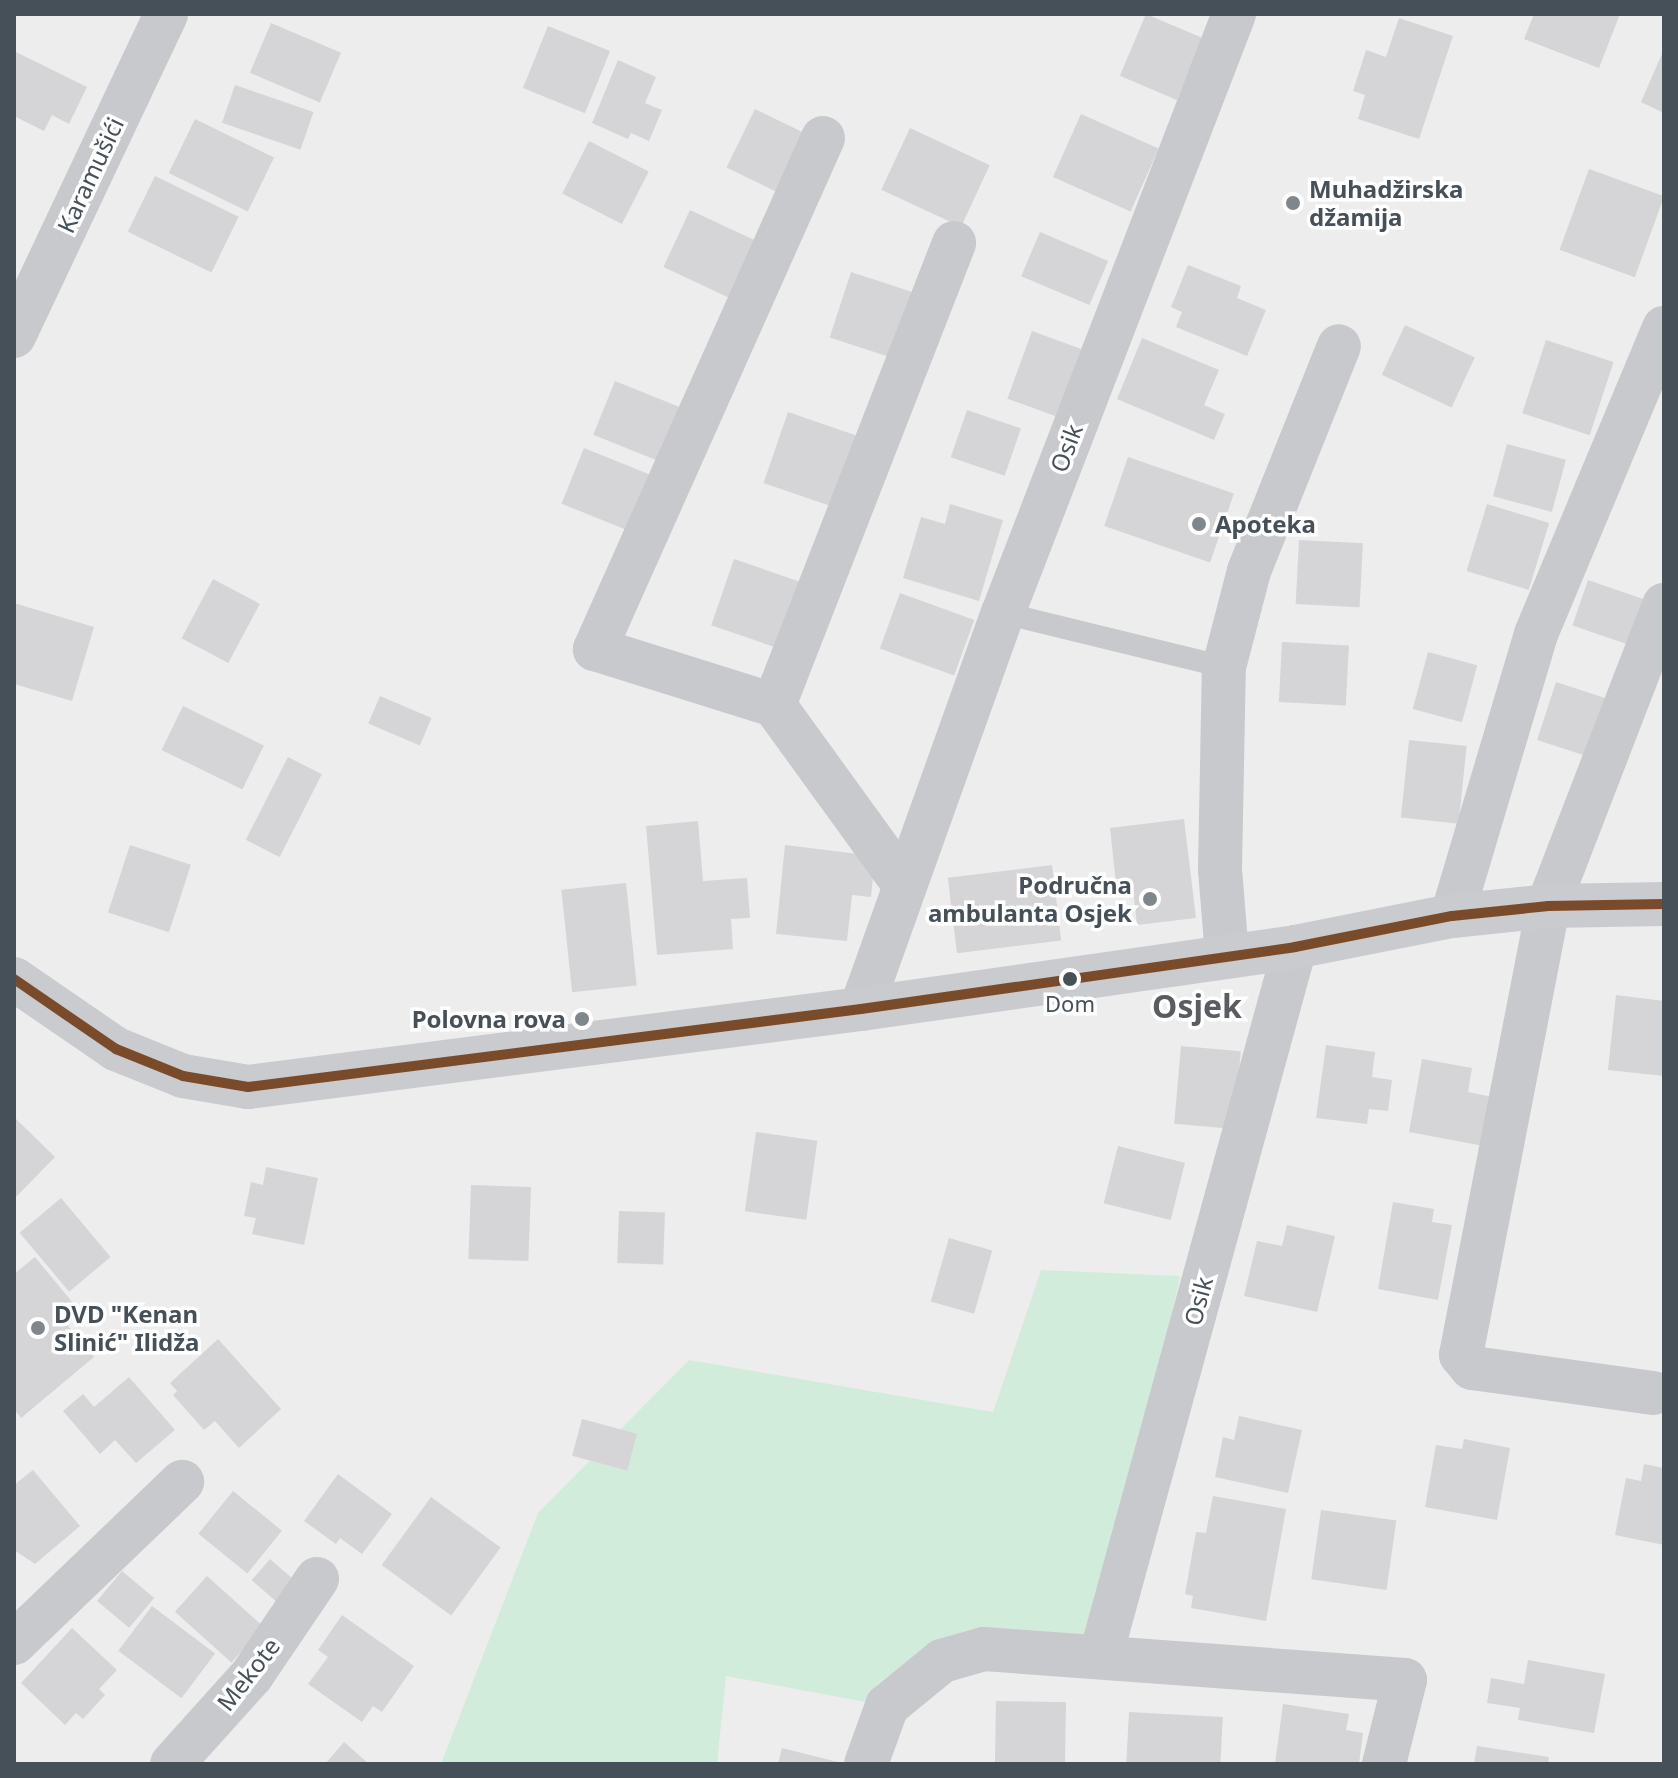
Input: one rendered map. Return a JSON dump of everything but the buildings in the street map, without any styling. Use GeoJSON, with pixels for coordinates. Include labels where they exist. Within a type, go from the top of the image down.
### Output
{"type":"FeatureCollection","features":[{"type":"Feature","properties":{"kind":"main road"},"geometry":{"type":"LineString","coordinates":[[14,979],[116,1049],[183,1076],[248,1087],[861,1009],[1295,947],[1452,916],[1548,906],[1664,904]]}},
{"type":"Feature","properties":{"kind":"street","name":"Karamušići"},"geometry":{"type":"LineString","coordinates":[[14,336],[166,14]]}},
{"type":"Feature","properties":{"kind":"street","name":"Osik"},"geometry":{"type":"LineString","coordinates":[[861,1009],[903,883],[1003,613],[1234,14]]}},
{"type":"Feature","properties":{"kind":"street"},"geometry":{"type":"LineString","coordinates":[[823,138],[595,649],[774,705],[903,883]]}},
{"type":"Feature","properties":{"kind":"street"},"geometry":{"type":"LineString","coordinates":[[774,705],[954,243]]}},
{"type":"Feature","properties":{"kind":"street"},"geometry":{"type":"LineString","coordinates":[[1452,916],[1536,634],[1664,328]]}},
{"type":"Feature","properties":{"kind":"street"},"geometry":{"type":"LineString","coordinates":[[1227,955],[1220,869],[1224,667],[1249,571],[1339,346]]}},
{"type":"Feature","properties":{"kind":"street"},"geometry":{"type":"LineString","coordinates":[[1653,1393],[1472,1368],[1461,1355],[1548,906],[1664,605]]}},
{"type":"Feature","properties":{"kind":"street","name":"Osik"},"geometry":{"type":"LineString","coordinates":[[1101,1655],[1295,947]]}},
{"type":"Feature","properties":{"kind":"street"},"geometry":{"type":"LineString","coordinates":[[14,1643],[182,1482]]}},
{"type":"Feature","properties":{"kind":"street","name":"Mekote"},"geometry":{"type":"LineString","coordinates":[[172,1764],[252,1675],[317,1579]]}},
{"type":"Feature","properties":{"kind":"street"},"geometry":{"type":"LineString","coordinates":[[866,1764],[887,1706],[942,1661],[984,1649],[1101,1655],[1405,1680],[1384,1764]]}},
{"type":"Feature","properties":{"kind":"lane"},"geometry":{"type":"LineString","coordinates":[[1003,613],[1224,667]]}},
{"type":"Feature","properties":{"kind":"green space"},"geometry":{"type":"Polygon","coordinates":[[[1041,1270],[1180,1276],[1101,1655],[984,1649],[887,1706],[726,1676],[717,1764],[441,1764],[538,1513],[689,1360],[993,1412],[1041,1270]]]}},
{"type":"Feature","properties":{"kind":"transit line"},"geometry":{"type":"LineString","coordinates":[[14,979],[116,1049],[183,1076],[248,1087],[861,1009],[1295,947],[1452,916],[1548,906],[1664,904]]}},
{"type":"Feature","properties":{"kind":"place","name":"Muhadžirska džamija"},"geometry":{"type":"Point","coordinates":[1293,203]}},
{"type":"Feature","properties":{"kind":"place","name":"Apoteka"},"geometry":{"type":"Point","coordinates":[1199,524]}},
{"type":"Feature","properties":{"kind":"place","name":"Područna ambulanta Osjek"},"geometry":{"type":"Point","coordinates":[1150,899]}},
{"type":"Feature","properties":{"kind":"place","name":"Dom"},"geometry":{"type":"Point","coordinates":[1070,979]}},
{"type":"Feature","properties":{"kind":"place","name":"Polovna rova"},"geometry":{"type":"Point","coordinates":[582,1019]}},
{"type":"Feature","properties":{"kind":"place","name":"DVD \"Kenan Slinić\" Ilidža"},"geometry":{"type":"Point","coordinates":[38,1328]}},
{"type":"Feature","properties":{"kind":"district","name":"Osjek"},"geometry":{"type":"Point","coordinates":[1197,1006]}}]}
